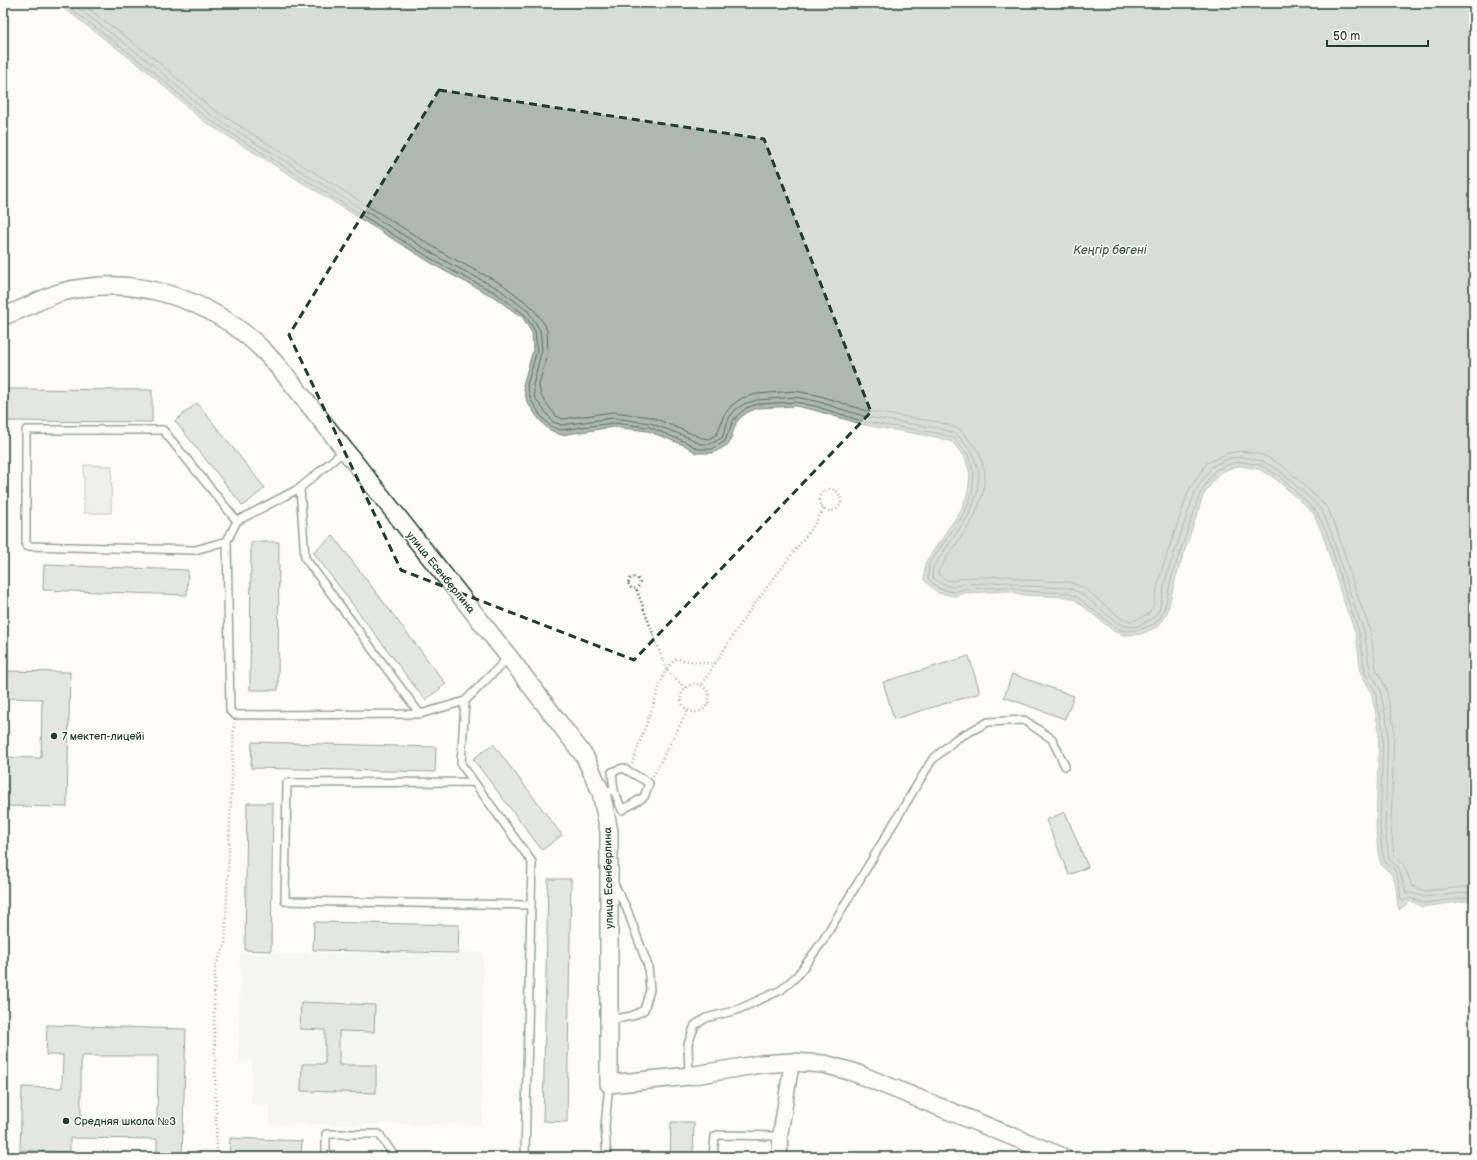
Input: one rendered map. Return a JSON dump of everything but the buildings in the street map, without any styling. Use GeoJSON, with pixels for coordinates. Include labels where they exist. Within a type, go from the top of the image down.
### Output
{"type":"FeatureCollection","features":[{"type":"Feature","properties":{"kind":"street","name":"улица Есенберлина"},"geometry":{"type":"LineString","coordinates":[[3,316],[62,292],[94,287],[133,287],[171,294],[206,309],[233,326],[263,350],[287,378],[509,657],[585,757],[607,791],[609,831],[609,1084]]}},
{"type":"Feature","properties":{"kind":"street"},"geometry":{"type":"LineString","coordinates":[[780,1157],[780,1136],[792,1062]]}},
{"type":"Feature","properties":{"kind":"street"},"geometry":{"type":"LineString","coordinates":[[609,1084],[689,1076],[761,1064],[792,1062],[824,1064],[853,1072],[1063,1157]]}},
{"type":"Feature","properties":{"kind":"lane"},"geometry":{"type":"LineString","coordinates":[[227,541],[195,550],[26,546],[26,430],[163,430],[237,521]]}},
{"type":"Feature","properties":{"kind":"lane"},"geometry":{"type":"LineString","coordinates":[[344,451],[300,488],[237,521],[227,541],[230,711],[235,715],[420,714],[465,700],[509,657]]}},
{"type":"Feature","properties":{"kind":"lane"},"geometry":{"type":"LineString","coordinates":[[300,488],[305,558],[420,714]]}},
{"type":"Feature","properties":{"kind":"lane"},"geometry":{"type":"LineString","coordinates":[[465,700],[461,764],[532,862],[526,1157]]}},
{"type":"Feature","properties":{"kind":"lane"},"geometry":{"type":"LineString","coordinates":[[689,1076],[688,1044],[695,1025],[706,1018],[737,1010],[781,990],[797,976],[822,942],[932,760],[956,739],[988,722],[1024,720],[1052,739],[1065,766]]}},
{"type":"Feature","properties":{"kind":"lane"},"geometry":{"type":"LineString","coordinates":[[623,768],[629,772],[649,783],[644,796],[622,810],[607,791],[612,772],[623,768]]}},
{"type":"Feature","properties":{"kind":"lane"},"geometry":{"type":"LineString","coordinates":[[474,782],[287,783],[285,901],[531,905]]}},
{"type":"Feature","properties":{"kind":"lane"},"geometry":{"type":"LineString","coordinates":[[608,1020],[632,1016],[644,1010],[650,990],[648,966],[626,906],[609,875]]}},
{"type":"Feature","properties":{"kind":"lane"},"geometry":{"type":"LineString","coordinates":[[607,1157],[606,1127],[609,1084]]}},
{"type":"Feature","properties":{"kind":"lane"},"geometry":{"type":"LineString","coordinates":[[326,1157],[326,1134],[379,1134],[395,1157]]}},
{"type":"Feature","properties":{"kind":"lane"},"geometry":{"type":"LineString","coordinates":[[713,1157],[714,1139],[715,1136],[718,1135],[780,1136]]}},
{"type":"Feature","properties":{"kind":"path"},"geometry":{"type":"LineString","coordinates":[[829,489],[836,490],[841,499],[839,506],[833,510],[824,509],[819,502],[820,495],[829,489]]}},
{"type":"Feature","properties":{"kind":"path"},"geometry":{"type":"LineString","coordinates":[[702,684],[717,663],[747,614],[814,525],[824,509]]}},
{"type":"Feature","properties":{"kind":"path"},"geometry":{"type":"LineString","coordinates":[[634,577],[640,581],[640,584],[636,588],[632,588],[629,584],[630,579],[634,577]]}},
{"type":"Feature","properties":{"kind":"path"},"geometry":{"type":"LineString","coordinates":[[636,588],[666,669],[685,688]]}},
{"type":"Feature","properties":{"kind":"path"},"geometry":{"type":"LineString","coordinates":[[629,772],[666,669],[676,659],[704,664],[717,663]]}},
{"type":"Feature","properties":{"kind":"path"},"geometry":{"type":"LineString","coordinates":[[692,683],[702,684],[709,692],[709,702],[707,706],[699,712],[688,710],[681,700],[682,692],[692,683]]}},
{"type":"Feature","properties":{"kind":"path"},"geometry":{"type":"LineString","coordinates":[[649,783],[688,710]]}},
{"type":"Feature","properties":{"kind":"path"},"geometry":{"type":"LineString","coordinates":[[217,1157],[214,1017],[215,966],[225,946],[235,715]]}},
{"type":"Feature","properties":{"kind":"highlighted area"},"geometry":{"type":"Polygon","coordinates":[[[439,90],[764,139],[871,412],[634,660],[401,570],[289,335],[439,90]]]}},
{"type":"Feature","properties":{"kind":"shaded area"},"geometry":{"type":"Polygon","coordinates":[[[84,465],[112,466],[111,513],[84,513],[84,465]]]}},
{"type":"Feature","properties":{"kind":"shaded area"},"geometry":{"type":"Polygon","coordinates":[[[483,952],[482,1124],[270,1124],[270,1105],[251,1104],[252,1061],[239,1060],[240,954],[483,952]]]}},
{"type":"Feature","properties":{"kind":"water","name":"Кеңгір бөгені"},"geometry":{"type":"Polygon","coordinates":[[[57,3],[1474,3],[1474,900],[1422,907],[1411,901],[1399,910],[1394,879],[1381,865],[1378,853],[1376,828],[1379,730],[1371,691],[1361,674],[1356,634],[1342,597],[1323,535],[1314,514],[1276,479],[1259,469],[1241,466],[1233,467],[1218,474],[1203,496],[1176,577],[1167,613],[1157,627],[1141,634],[1124,635],[1115,632],[1075,600],[1067,597],[1024,595],[1009,591],[964,593],[955,596],[938,593],[924,580],[925,563],[961,510],[968,492],[970,474],[965,457],[952,442],[936,437],[864,425],[795,406],[758,408],[748,412],[736,423],[729,444],[713,453],[696,453],[686,446],[648,431],[613,427],[561,435],[548,429],[527,402],[523,385],[533,350],[532,333],[523,318],[494,297],[441,269],[202,120],[147,71],[57,3]]]}},
{"type":"Feature","properties":{"kind":"place","name":"7 мектеп-лицейі"},"geometry":{"type":"Point","coordinates":[54,736]}},
{"type":"Feature","properties":{"kind":"place","name":"Средняя школа №3"},"geometry":{"type":"Point","coordinates":[66,1121]}}]}
